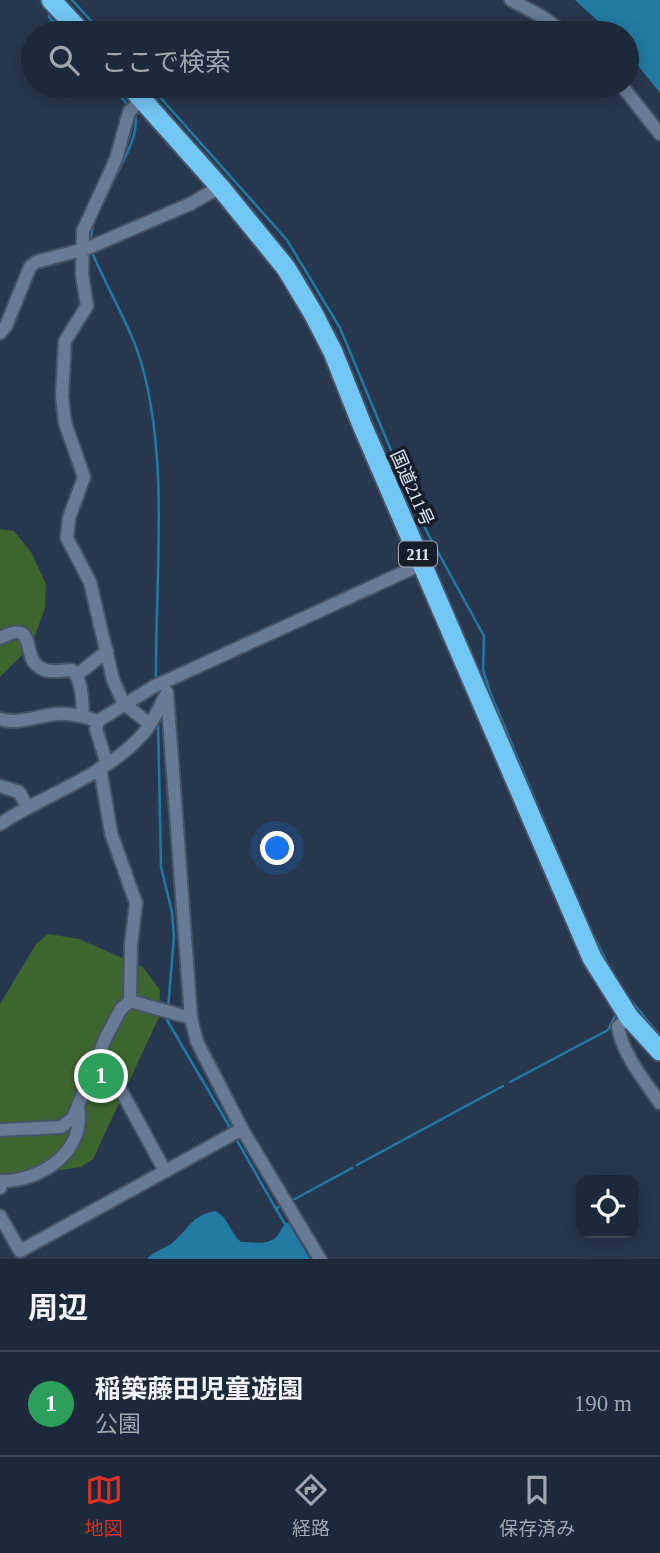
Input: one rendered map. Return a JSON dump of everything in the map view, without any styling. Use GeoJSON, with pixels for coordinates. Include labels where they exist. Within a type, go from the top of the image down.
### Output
{"type":"FeatureCollection","features":[{"type":"Feature","properties":{"kind":"highway"},"geometry":{"type":"LineString","coordinates":[[51,0],[71,21]]}},
{"type":"Feature","properties":{"kind":"highway","name":"国道211号"},"geometry":{"type":"LineString","coordinates":[[134,100],[220,187],[286,268],[313,313],[333,352],[592,958],[629,1017],[660,1051]]}},
{"type":"Feature","properties":{"kind":"street"},"geometry":{"type":"LineString","coordinates":[[511,0],[548,21]]}},
{"type":"Feature","properties":{"kind":"street"},"geometry":{"type":"LineString","coordinates":[[632,98],[660,134]]}},
{"type":"Feature","properties":{"kind":"street"},"geometry":{"type":"LineString","coordinates":[[134,100],[116,159],[83,231],[88,248],[87,306],[65,341],[62,396],[65,423],[84,477],[66,529],[67,538],[90,582],[113,680],[124,704],[156,728]]}},
{"type":"Feature","properties":{"kind":"street"},"geometry":{"type":"LineString","coordinates":[[0,333],[6,327],[30,267],[46,258],[88,248],[190,204],[220,187]]}},
{"type":"Feature","properties":{"kind":"street"},"geometry":{"type":"LineString","coordinates":[[0,1130],[61,1127],[73,1118],[100,1052],[121,1009],[130,1001],[131,945],[136,903],[111,833],[104,766],[96,729],[98,721],[124,704],[161,691],[183,675],[263,635],[422,564]]}},
{"type":"Feature","properties":{"kind":"street"},"geometry":{"type":"LineString","coordinates":[[0,638],[18,631],[25,636],[34,664],[41,669],[72,670],[77,675],[83,716]]}},
{"type":"Feature","properties":{"kind":"street"},"geometry":{"type":"LineString","coordinates":[[77,675],[107,651]]}},
{"type":"Feature","properties":{"kind":"street"},"geometry":{"type":"LineString","coordinates":[[161,691],[156,728],[191,1018],[197,1042],[236,1133],[320,1259]]}},
{"type":"Feature","properties":{"kind":"street"},"geometry":{"type":"LineString","coordinates":[[0,824],[27,806],[104,766],[156,728],[161,691]]}},
{"type":"Feature","properties":{"kind":"street"},"geometry":{"type":"LineString","coordinates":[[0,719],[13,721],[59,714],[83,716],[98,721]]}},
{"type":"Feature","properties":{"kind":"street"},"geometry":{"type":"LineString","coordinates":[[0,786],[19,792],[27,806]]}},
{"type":"Feature","properties":{"kind":"street"},"geometry":{"type":"LineString","coordinates":[[130,1001],[191,1018]]}},
{"type":"Feature","properties":{"kind":"street"},"geometry":{"type":"LineString","coordinates":[[629,1017],[618,1027],[619,1033],[632,1063],[660,1103]]}},
{"type":"Feature","properties":{"kind":"street"},"geometry":{"type":"LineString","coordinates":[[100,1052],[165,1171]]}},
{"type":"Feature","properties":{"kind":"street"},"geometry":{"type":"LineString","coordinates":[[0,1188],[2,1181],[15,1181],[49,1167],[62,1158],[73,1145],[78,1132],[78,1106]]}},
{"type":"Feature","properties":{"kind":"street"},"geometry":{"type":"LineString","coordinates":[[0,1216],[20,1251],[236,1133]]}},
{"type":"Feature","properties":{"kind":"green space"},"geometry":{"type":"Polygon","coordinates":[[[0,529],[14,531],[31,552],[46,584],[45,608],[31,646],[0,677],[0,529]]]}},
{"type":"Feature","properties":{"kind":"green space"},"geometry":{"type":"Polygon","coordinates":[[[48,934],[79,939],[143,967],[160,990],[159,1017],[93,1159],[81,1167],[44,1172],[0,1184],[0,1004],[36,944],[48,934]]]}},
{"type":"Feature","properties":{"kind":"water"},"geometry":{"type":"Polygon","coordinates":[[[575,0],[660,0],[660,93],[639,67],[639,21],[598,21],[575,0]]]}},
{"type":"Feature","properties":{"kind":"water"},"geometry":{"type":"Polygon","coordinates":[[[216,1211],[241,1242],[270,1241],[288,1222],[310,1259],[147,1259],[171,1244],[200,1216],[216,1211]]]}},
{"type":"Feature","properties":{"kind":"waterway"},"geometry":{"type":"LineString","coordinates":[[72,0],[91,21]]}},
{"type":"Feature","properties":{"kind":"waterway"},"geometry":{"type":"LineString","coordinates":[[51,11],[49,17],[52,21]]}},
{"type":"Feature","properties":{"kind":"waterway"},"geometry":{"type":"LineString","coordinates":[[122,98],[130,107]]}},
{"type":"Feature","properties":{"kind":"waterway"},"geometry":{"type":"LineString","coordinates":[[161,98],[287,240],[340,328],[428,534],[484,636],[483,670],[490,692],[562,864]]}},
{"type":"Feature","properties":{"kind":"waterway"},"geometry":{"type":"LineString","coordinates":[[91,242],[98,211],[132,140],[136,125],[134,112]]}},
{"type":"Feature","properties":{"kind":"waterway"},"geometry":{"type":"LineString","coordinates":[[92,252],[133,339],[151,406],[156,445],[159,524],[156,681]]}},
{"type":"Feature","properties":{"kind":"waterway"},"geometry":{"type":"LineString","coordinates":[[434,614],[448,646]]}},
{"type":"Feature","properties":{"kind":"waterway"},"geometry":{"type":"LineString","coordinates":[[158,720],[161,867],[172,912],[174,937],[168,1009]]}},
{"type":"Feature","properties":{"kind":"waterway"},"geometry":{"type":"LineString","coordinates":[[505,781],[569,929]]}},
{"type":"Feature","properties":{"kind":"waterway"},"geometry":{"type":"LineString","coordinates":[[591,931],[612,972]]}},
{"type":"Feature","properties":{"kind":"waterway"},"geometry":{"type":"LineString","coordinates":[[624,992],[660,1036]]}},
{"type":"Feature","properties":{"kind":"waterway"},"geometry":{"type":"LineString","coordinates":[[510,1082],[608,1030],[616,1014]]}},
{"type":"Feature","properties":{"kind":"waterway"},"geometry":{"type":"LineString","coordinates":[[168,1015],[167,1020],[232,1131]]}},
{"type":"Feature","properties":{"kind":"waterway"},"geometry":{"type":"LineString","coordinates":[[357,1165],[503,1086]]}},
{"type":"Feature","properties":{"kind":"waterway"},"geometry":{"type":"LineString","coordinates":[[235,1137],[276,1209]]}},
{"type":"Feature","properties":{"kind":"waterway"},"geometry":{"type":"LineString","coordinates":[[293,1200],[352,1168]]}},
{"type":"Feature","properties":{"kind":"waterway"},"geometry":{"type":"LineString","coordinates":[[279,1207],[276,1209],[285,1224]]}},
{"type":"Feature","properties":{"kind":"place","name":"稲築藤田児童遊園"},"geometry":{"type":"Point","coordinates":[101,1076]}}]}
